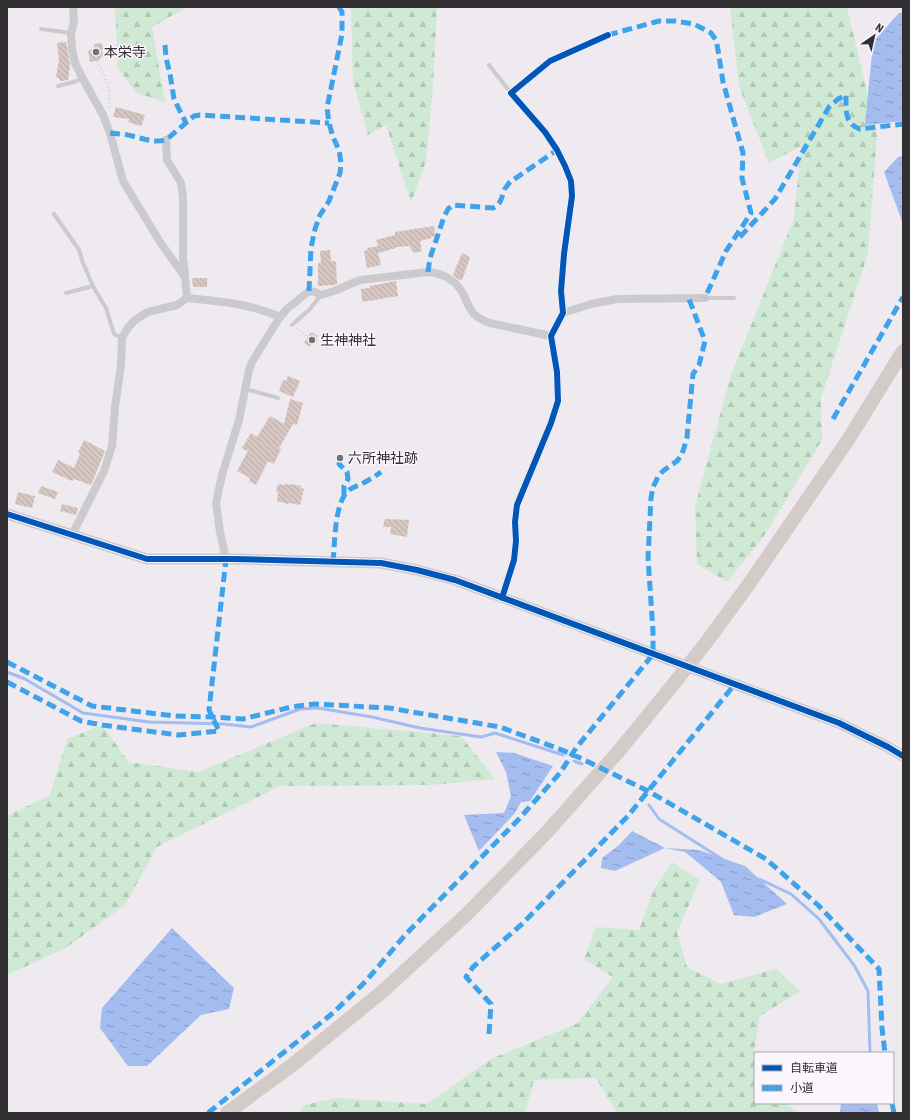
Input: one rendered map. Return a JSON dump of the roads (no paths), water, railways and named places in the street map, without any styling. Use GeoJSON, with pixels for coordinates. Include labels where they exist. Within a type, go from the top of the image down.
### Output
{"type":"FeatureCollection","features":[{"type":"Feature","properties":{"kind":"highway"},"geometry":{"type":"LineString","coordinates":[[798,514],[903,343]]}},
{"type":"Feature","properties":{"kind":"highway"},"geometry":{"type":"LineString","coordinates":[[227,1113],[290,1066],[383,991],[468,914],[547,832],[618,752],[708,640],[749,584],[850,437],[903,351]]}},
{"type":"Feature","properties":{"kind":"highway"},"geometry":{"type":"LineString","coordinates":[[850,437],[889,386],[903,364]]}},
{"type":"Feature","properties":{"kind":"street"},"geometry":{"type":"LineString","coordinates":[[73,7],[74,22],[70,33],[75,63],[82,79],[103,115],[110,133],[123,181],[160,242],[185,276]]}},
{"type":"Feature","properties":{"kind":"street"},"geometry":{"type":"LineString","coordinates":[[502,598],[514,560],[517,505],[558,401],[557,372],[551,336],[563,313],[561,291],[564,254],[572,196],[571,181],[557,150],[538,124],[511,93],[550,61],[608,35]]}},
{"type":"Feature","properties":{"kind":"street"},"geometry":{"type":"LineString","coordinates":[[166,140],[167,160],[181,182],[183,197],[183,258],[187,298]]}},
{"type":"Feature","properties":{"kind":"street"},"geometry":{"type":"LineString","coordinates":[[226,559],[216,503],[222,475],[239,420],[252,362],[280,317],[287,309],[309,292],[321,294],[360,280],[437,272],[456,284],[462,292],[468,305],[480,319],[490,323],[551,336]]}},
{"type":"Feature","properties":{"kind":"street"},"geometry":{"type":"LineString","coordinates":[[72,535],[104,471],[112,446],[115,407],[121,365],[122,338],[127,328],[135,320],[148,312],[177,305],[187,298],[225,301],[266,311],[280,317]]}},
{"type":"Feature","properties":{"kind":"street"},"geometry":{"type":"LineString","coordinates":[[563,313],[591,304],[617,299],[705,298]]}},
{"type":"Feature","properties":{"kind":"street"},"geometry":{"type":"LineString","coordinates":[[7,514],[147,559],[226,559],[381,563],[417,570],[455,580],[839,723],[903,756]]}},
{"type":"Feature","properties":{"kind":"lane"},"geometry":{"type":"LineString","coordinates":[[41,30],[70,33]]}},
{"type":"Feature","properties":{"kind":"lane"},"geometry":{"type":"LineString","coordinates":[[489,65],[511,93]]}},
{"type":"Feature","properties":{"kind":"lane"},"geometry":{"type":"LineString","coordinates":[[58,86],[82,79]]}},
{"type":"Feature","properties":{"kind":"lane"},"geometry":{"type":"LineString","coordinates":[[54,214],[79,250],[82,263],[106,308],[114,334],[122,338]]}},
{"type":"Feature","properties":{"kind":"lane"},"geometry":{"type":"LineString","coordinates":[[66,293],[93,286]]}},
{"type":"Feature","properties":{"kind":"lane"},"geometry":{"type":"LineString","coordinates":[[292,325],[310,309],[321,294]]}},
{"type":"Feature","properties":{"kind":"lane"},"geometry":{"type":"LineString","coordinates":[[705,298],[734,298]]}},
{"type":"Feature","properties":{"kind":"lane"},"geometry":{"type":"LineString","coordinates":[[246,389],[278,398]]}},
{"type":"Feature","properties":{"kind":"water"},"geometry":{"type":"Polygon","coordinates":[[[899,13],[903,13],[903,121],[865,125],[873,42],[899,13]]]}},
{"type":"Feature","properties":{"kind":"water"},"geometry":{"type":"Polygon","coordinates":[[[903,156],[903,224],[884,172],[898,157],[903,156]]]}},
{"type":"Feature","properties":{"kind":"water"},"geometry":{"type":"Polygon","coordinates":[[[496,752],[514,753],[553,766],[530,801],[521,802],[515,813],[479,851],[464,815],[504,813],[511,796],[506,772],[496,752]]]}},
{"type":"Feature","properties":{"kind":"water"},"geometry":{"type":"Polygon","coordinates":[[[632,831],[665,848],[615,871],[601,868],[602,858],[619,845],[632,831]]]}},
{"type":"Feature","properties":{"kind":"water"},"geometry":{"type":"Polygon","coordinates":[[[665,848],[699,850],[745,866],[787,904],[754,917],[734,915],[721,882],[685,852],[665,848]]]}},
{"type":"Feature","properties":{"kind":"water"},"geometry":{"type":"Polygon","coordinates":[[[172,928],[234,988],[229,1009],[201,1015],[147,1066],[128,1066],[100,1028],[102,1008],[172,928]]]}},
{"type":"Feature","properties":{"kind":"water"},"geometry":{"type":"Polygon","coordinates":[[[841,1104],[877,1104],[879,1113],[840,1113],[841,1104]]]}},
{"type":"Feature","properties":{"kind":"waterway"},"geometry":{"type":"LineString","coordinates":[[7,672],[25,679],[83,713],[149,722],[224,724],[251,727],[300,709],[318,708],[372,717],[420,728],[481,737],[495,733],[563,755]]}},
{"type":"Feature","properties":{"kind":"waterway"},"geometry":{"type":"LineString","coordinates":[[574,761],[582,764]]}},
{"type":"Feature","properties":{"kind":"waterway"},"geometry":{"type":"LineString","coordinates":[[649,805],[659,819],[722,859]]}},
{"type":"Feature","properties":{"kind":"waterway"},"geometry":{"type":"LineString","coordinates":[[759,879],[791,894],[819,919],[854,965],[868,991],[870,1052]]}},
{"type":"Feature","properties":{"kind":"place","name":"本栄寺"},"geometry":{"type":"Point","coordinates":[96,52]}},
{"type":"Feature","properties":{"kind":"place","name":"生神神社"},"geometry":{"type":"Point","coordinates":[312,340]}},
{"type":"Feature","properties":{"kind":"place","name":"六所神社跡"},"geometry":{"type":"Point","coordinates":[340,458]}}]}
